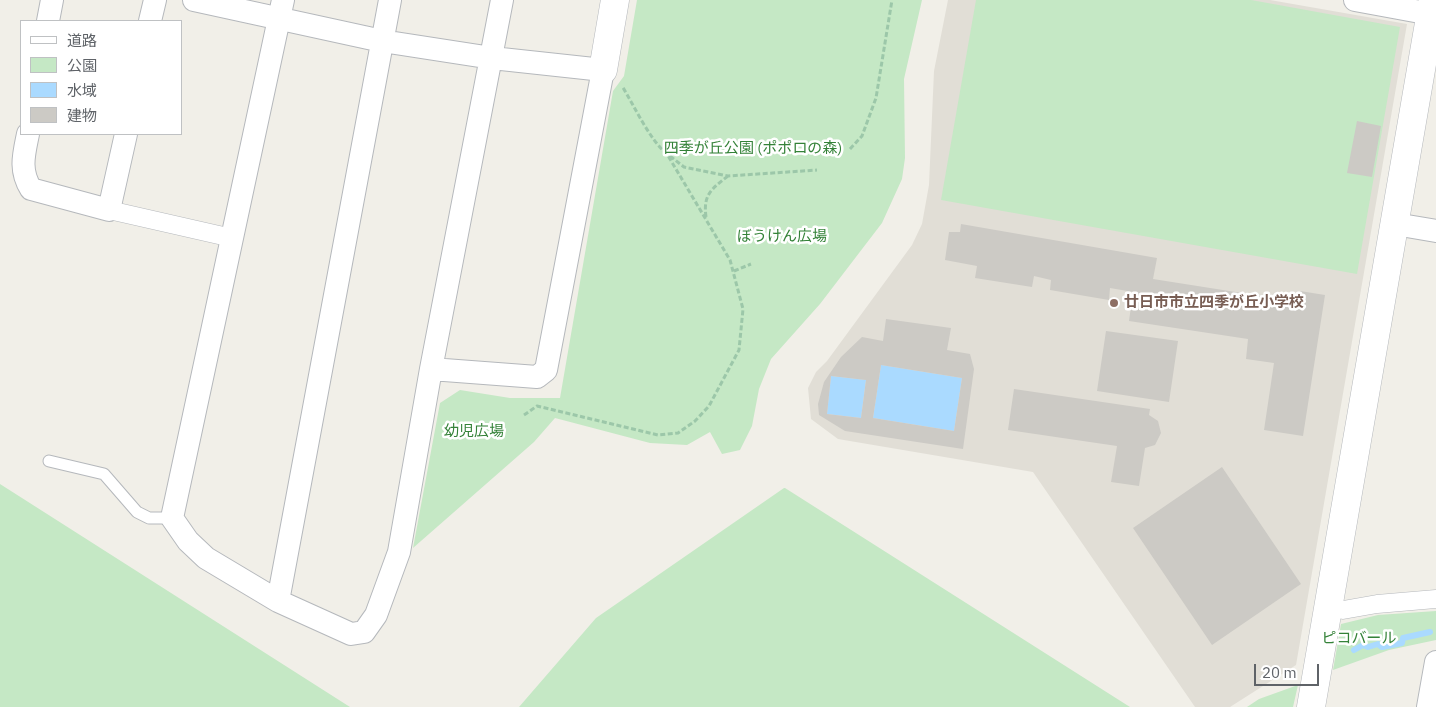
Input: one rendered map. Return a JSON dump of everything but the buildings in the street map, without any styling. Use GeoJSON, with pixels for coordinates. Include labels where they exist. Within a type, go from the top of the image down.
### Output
{"type":"FeatureCollection","features":[{"type":"Feature","properties":{"kind":"street"},"geometry":{"type":"LineString","coordinates":[[48,20],[52,0]]}},
{"type":"Feature","properties":{"kind":"street"},"geometry":{"type":"LineString","coordinates":[[150,20],[155,0]]}},
{"type":"Feature","properties":{"kind":"street"},"geometry":{"type":"LineString","coordinates":[[194,0],[281,9],[382,41],[612,77]]}},
{"type":"Feature","properties":{"kind":"street"},"geometry":{"type":"LineString","coordinates":[[278,601],[390,0]]}},
{"type":"Feature","properties":{"kind":"street"},"geometry":{"type":"LineString","coordinates":[[281,9],[172,518],[188,541],[206,558],[278,601],[351,634],[364,632],[376,615],[399,552],[431,369],[502,0]]}},
{"type":"Feature","properties":{"kind":"street"},"geometry":{"type":"LineString","coordinates":[[431,369],[537,377],[546,370],[612,77],[615,0]]}},
{"type":"Feature","properties":{"kind":"street"},"geometry":{"type":"LineString","coordinates":[[1311,707],[1432,7],[1355,0]]}},
{"type":"Feature","properties":{"kind":"street"},"geometry":{"type":"LineString","coordinates":[[28,135],[22,166],[24,179],[30,189],[109,210],[232,238]]}},
{"type":"Feature","properties":{"kind":"street"},"geometry":{"type":"LineString","coordinates":[[109,210],[126,135]]}},
{"type":"Feature","properties":{"kind":"street"},"geometry":{"type":"LineString","coordinates":[[1395,224],[1436,231]]}},
{"type":"Feature","properties":{"kind":"street"},"geometry":{"type":"LineString","coordinates":[[1343,610],[1377,604],[1436,599]]}},
{"type":"Feature","properties":{"kind":"street"},"geometry":{"type":"LineString","coordinates":[[1428,707],[1436,662]]}},
{"type":"Feature","properties":{"kind":"lane"},"geometry":{"type":"LineString","coordinates":[[49,461],[104,474],[137,512],[149,518],[172,518]]}},
{"type":"Feature","properties":{"kind":"path"},"geometry":{"type":"LineString","coordinates":[[850,149],[862,136],[876,98],[892,0]]}},
{"type":"Feature","properties":{"kind":"path"},"geometry":{"type":"LineString","coordinates":[[612,77],[652,134],[656,144],[684,167],[728,176],[817,170]]}},
{"type":"Feature","properties":{"kind":"path"},"geometry":{"type":"LineString","coordinates":[[524,415],[537,406],[658,435],[678,433],[695,421],[709,406],[739,350],[743,309],[730,260],[667,154]]}},
{"type":"Feature","properties":{"kind":"path"},"geometry":{"type":"LineString","coordinates":[[706,221],[704,204],[712,188],[728,176]]}},
{"type":"Feature","properties":{"kind":"path"},"geometry":{"type":"LineString","coordinates":[[734,271],[752,264]]}},
{"type":"Feature","properties":{"kind":"shaded area","name":"廿日市市立四季が丘小学校"},"geometry":{"type":"Polygon","coordinates":[[[948,0],[1270,0],[1407,24],[1296,665],[1230,707],[1195,707],[1033,472],[838,439],[811,419],[808,388],[816,372],[827,361],[912,245],[922,224],[929,185],[934,71],[948,0]]]}},
{"type":"Feature","properties":{"kind":"green space","name":"四季が丘公園 (ポポロの森)"},"geometry":{"type":"Polygon","coordinates":[[[637,0],[922,0],[904,79],[905,158],[902,179],[882,223],[820,304],[771,359],[759,389],[752,426],[740,450],[722,454],[710,432],[687,445],[650,443],[555,418],[534,442],[413,548],[440,403],[460,390],[510,398],[560,398],[613,91],[624,76],[637,0]]]}},
{"type":"Feature","properties":{"kind":"green space"},"geometry":{"type":"Polygon","coordinates":[[[976,0],[1251,0],[1400,27],[1357,274],[941,200],[976,0]]]}},
{"type":"Feature","properties":{"kind":"green space"},"geometry":{"type":"Polygon","coordinates":[[[0,484],[350,707],[0,707],[0,484]]]}},
{"type":"Feature","properties":{"kind":"green space"},"geometry":{"type":"Polygon","coordinates":[[[784,488],[1130,707],[519,707],[596,618],[784,488]]]}},
{"type":"Feature","properties":{"kind":"green space","name":"ピコバール"},"geometry":{"type":"Polygon","coordinates":[[[1436,611],[1436,640],[1389,650],[1333,670],[1341,624],[1378,615],[1436,611]]]}},
{"type":"Feature","properties":{"kind":"green space"},"geometry":{"type":"Polygon","coordinates":[[[1298,685],[1293,707],[1247,707],[1259,699],[1298,685]]]}},
{"type":"Feature","properties":{"kind":"water"},"geometry":{"type":"Polygon","coordinates":[[[881,365],[962,378],[954,431],[873,418],[881,365]]]}},
{"type":"Feature","properties":{"kind":"water"},"geometry":{"type":"Polygon","coordinates":[[[831,376],[866,380],[861,418],[827,414],[831,376]]]}},
{"type":"Feature","properties":{"kind":"waterway"},"geometry":{"type":"LineString","coordinates":[[1354,650],[1363,645],[1368,647],[1378,644],[1382,647],[1402,643],[1403,638],[1430,632]]}},
{"type":"Feature","properties":{"kind":"place","name":"廿日市市立四季が丘小学校"},"geometry":{"type":"Point","coordinates":[1114,303]}},
{"type":"Feature","properties":{"kind":"park label","name":"ぼうけん広場"},"geometry":{"type":"Point","coordinates":[782,237]}},
{"type":"Feature","properties":{"kind":"park label","name":"幼児広場"},"geometry":{"type":"Point","coordinates":[474,432]}}]}
